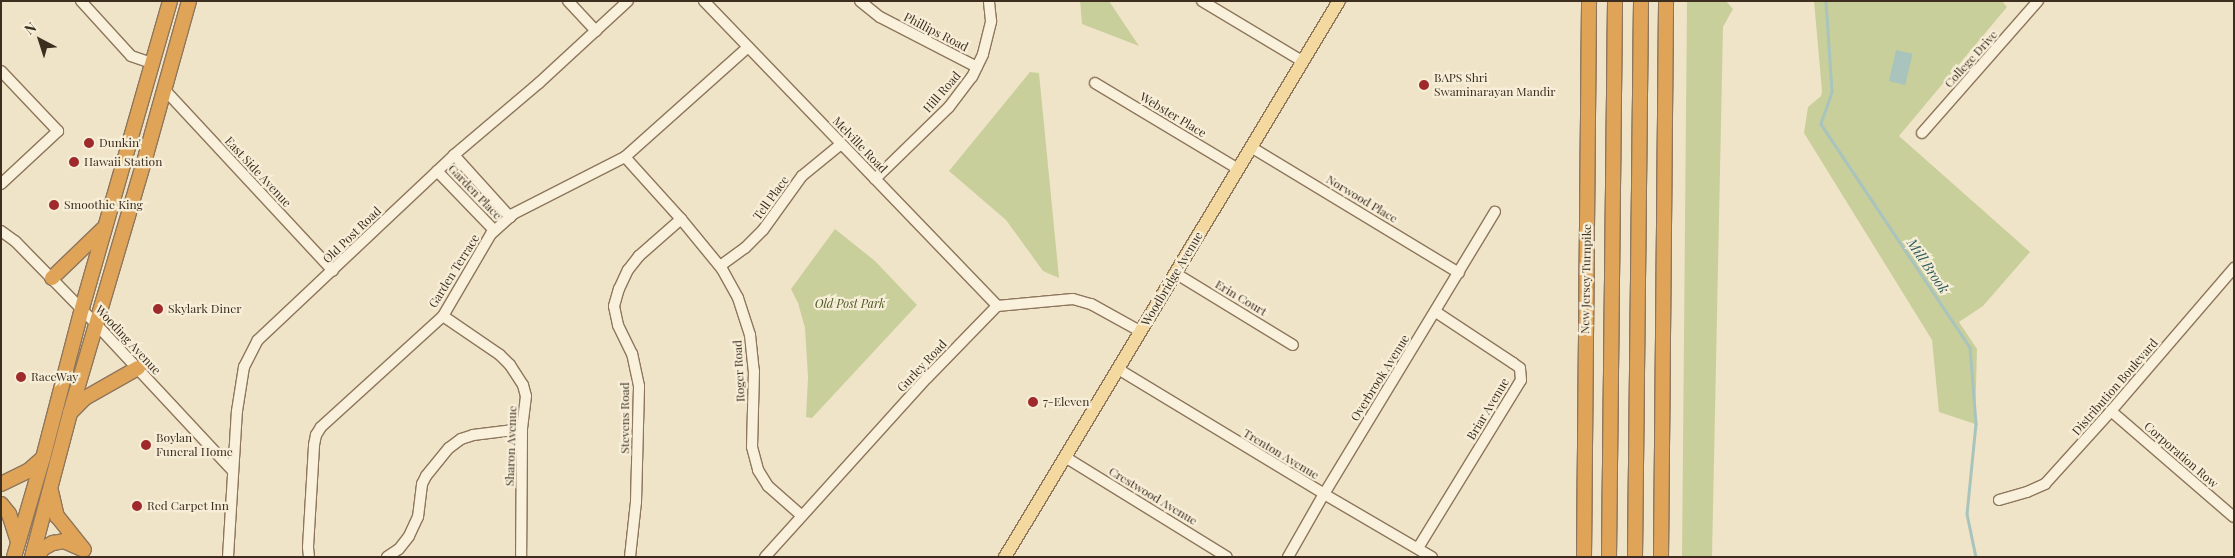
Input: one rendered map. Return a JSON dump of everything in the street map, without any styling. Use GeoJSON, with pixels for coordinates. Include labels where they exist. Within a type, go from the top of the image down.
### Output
{"type":"FeatureCollection","features":[{"type":"Feature","properties":{"kind":"highway"},"geometry":{"type":"LineString","coordinates":[[14,557],[43,458],[82,308],[170,1]]}},
{"type":"Feature","properties":{"kind":"highway"},"geometry":{"type":"LineString","coordinates":[[32,557],[70,413],[189,1]]}},
{"type":"Feature","properties":{"kind":"highway","name":"New Jersey Turnpike"},"geometry":{"type":"LineString","coordinates":[[1584,557],[1589,1]]}},
{"type":"Feature","properties":{"kind":"highway","name":"New Jersey Turnpike"},"geometry":{"type":"LineString","coordinates":[[1609,557],[1615,1]]}},
{"type":"Feature","properties":{"kind":"highway"},"geometry":{"type":"LineString","coordinates":[[1635,557],[1641,1]]}},
{"type":"Feature","properties":{"kind":"highway"},"geometry":{"type":"LineString","coordinates":[[1661,557],[1666,1]]}},
{"type":"Feature","properties":{"kind":"highway"},"geometry":{"type":"LineString","coordinates":[[52,278],[105,228]]}},
{"type":"Feature","properties":{"kind":"highway"},"geometry":{"type":"LineString","coordinates":[[70,413],[85,398],[138,368]]}},
{"type":"Feature","properties":{"kind":"highway"},"geometry":{"type":"LineString","coordinates":[[1,484],[28,471],[43,458]]}},
{"type":"Feature","properties":{"kind":"highway"},"geometry":{"type":"LineString","coordinates":[[51,488],[57,516],[87,553]]}},
{"type":"Feature","properties":{"kind":"highway"},"geometry":{"type":"LineString","coordinates":[[1,504],[12,520],[18,541]]}},
{"type":"Feature","properties":{"kind":"highway"},"geometry":{"type":"LineString","coordinates":[[38,557],[42,549],[52,543],[64,541],[87,553]]}},
{"type":"Feature","properties":{"kind":"main road","name":"Woodbridge Avenue"},"geometry":{"type":"LineString","coordinates":[[1005,557],[1339,1]]}},
{"type":"Feature","properties":{"kind":"street"},"geometry":{"type":"LineString","coordinates":[[81,1],[131,56],[151,63]]}},
{"type":"Feature","properties":{"kind":"street"},"geometry":{"type":"LineString","coordinates":[[568,1],[596,31]]}},
{"type":"Feature","properties":{"kind":"street","name":"Old Post Road"},"geometry":{"type":"LineString","coordinates":[[228,557],[236,411],[244,366],[258,340],[333,272],[454,155],[628,1]]}},
{"type":"Feature","properties":{"kind":"street","name":"Melville Road"},"geometry":{"type":"LineString","coordinates":[[704,1],[997,306]]}},
{"type":"Feature","properties":{"kind":"street","name":"Phillips Road"},"geometry":{"type":"LineString","coordinates":[[860,1],[880,17],[977,67]]}},
{"type":"Feature","properties":{"kind":"street","name":"Hill Road"},"geometry":{"type":"LineString","coordinates":[[875,179],[949,107],[972,77],[983,54],[991,21],[989,1]]}},
{"type":"Feature","properties":{"kind":"street"},"geometry":{"type":"LineString","coordinates":[[1202,1],[1302,61]]}},
{"type":"Feature","properties":{"kind":"street","name":"College Drive"},"geometry":{"type":"LineString","coordinates":[[1922,132],[2038,1]]}},
{"type":"Feature","properties":{"kind":"street","name":"Garden Terrace"},"geometry":{"type":"LineString","coordinates":[[310,557],[308,547],[316,435],[333,415],[443,316],[495,231],[510,217],[625,157],[748,47]]}},
{"type":"Feature","properties":{"kind":"street"},"geometry":{"type":"LineString","coordinates":[[1,71],[58,131],[1,184]]}},
{"type":"Feature","properties":{"kind":"street","name":"Webster Place"},"geometry":{"type":"LineString","coordinates":[[1095,83],[1238,169]]}},
{"type":"Feature","properties":{"kind":"street","name":"East Side Avenue"},"geometry":{"type":"LineString","coordinates":[[164,89],[333,272]]}},
{"type":"Feature","properties":{"kind":"street","name":"Tell Place"},"geometry":{"type":"LineString","coordinates":[[720,266],[763,230],[802,176],[841,144]]}},
{"type":"Feature","properties":{"kind":"street","name":"Norwood Place"},"geometry":{"type":"LineString","coordinates":[[1251,147],[1460,273]]}},
{"type":"Feature","properties":{"kind":"street","name":"Garden Place"},"geometry":{"type":"LineString","coordinates":[[454,155],[510,217]]}},
{"type":"Feature","properties":{"kind":"street","name":"Roger Road"},"geometry":{"type":"LineString","coordinates":[[625,157],[720,266],[738,298],[750,335],[754,371],[752,447],[758,470],[768,486],[802,516]]}},
{"type":"Feature","properties":{"kind":"street","name":"Garden Place"},"geometry":{"type":"LineString","coordinates":[[437,171],[495,231]]}},
{"type":"Feature","properties":{"kind":"street","name":"Overbrook Avenue"},"geometry":{"type":"LineString","coordinates":[[1288,557],[1324,494],[1460,273],[1495,212]]}},
{"type":"Feature","properties":{"kind":"street","name":"Stevens Road"},"geometry":{"type":"LineString","coordinates":[[630,557],[636,502],[639,386],[632,354],[618,325],[614,306],[618,289],[628,270],[639,256],[681,219]]}},
{"type":"Feature","properties":{"kind":"street","name":"Wooding Avenue"},"geometry":{"type":"LineString","coordinates":[[1,231],[15,241],[82,308],[233,470]]}},
{"type":"Feature","properties":{"kind":"street","name":"Distribution Boulevard"},"geometry":{"type":"LineString","coordinates":[[1999,500],[2027,492],[2045,484],[2111,411],[2234,268]]}},
{"type":"Feature","properties":{"kind":"street","name":"Erin Court"},"geometry":{"type":"LineString","coordinates":[[1175,273],[1293,345]]}},
{"type":"Feature","properties":{"kind":"street"},"geometry":{"type":"LineString","coordinates":[[997,306],[1074,299],[1091,304],[1140,331]]}},
{"type":"Feature","properties":{"kind":"street","name":"Gurley Road"},"geometry":{"type":"LineString","coordinates":[[764,557],[927,378],[997,306]]}},
{"type":"Feature","properties":{"kind":"street","name":"Briar Avenue"},"geometry":{"type":"LineString","coordinates":[[1418,548],[1521,380],[1520,368],[1436,312]]}},
{"type":"Feature","properties":{"kind":"street","name":"Sharon Avenue"},"geometry":{"type":"LineString","coordinates":[[443,316],[500,355],[518,376],[526,396],[522,429],[520,557]]}},
{"type":"Feature","properties":{"kind":"street","name":"Trenton Avenue"},"geometry":{"type":"LineString","coordinates":[[1118,369],[1432,557]]}},
{"type":"Feature","properties":{"kind":"street","name":"Corporation Row"},"geometry":{"type":"LineString","coordinates":[[2111,411],[2234,517]]}},
{"type":"Feature","properties":{"kind":"street"},"geometry":{"type":"LineString","coordinates":[[386,557],[399,549],[409,536],[418,517],[422,484],[432,466],[449,448],[461,439],[473,435],[522,429]]}},
{"type":"Feature","properties":{"kind":"street","name":"Crestwood Avenue"},"geometry":{"type":"LineString","coordinates":[[1065,458],[1227,557]]}},
{"type":"Feature","properties":{"kind":"green space"},"geometry":{"type":"Polygon","coordinates":[[[1080,1],[1109,1],[1139,46],[1082,24],[1080,1]]]}},
{"type":"Feature","properties":{"kind":"green space"},"geometry":{"type":"Polygon","coordinates":[[[1687,1],[1726,1],[1733,9],[1723,27],[1712,557],[1682,557],[1687,1]]]}},
{"type":"Feature","properties":{"kind":"green space"},"geometry":{"type":"Polygon","coordinates":[[[1814,1],[2002,1],[2007,7],[1899,136],[2030,252],[1983,306],[1959,322],[1977,349],[1975,424],[1939,412],[1932,340],[1804,133],[1808,107],[1821,96],[1822,91],[1814,1]]]}},
{"type":"Feature","properties":{"kind":"green space"},"geometry":{"type":"Polygon","coordinates":[[[1030,72],[1039,73],[1059,278],[1043,271],[1006,220],[949,171],[1030,72]]]}},
{"type":"Feature","properties":{"kind":"green space","name":"Old Post Park"},"geometry":{"type":"Polygon","coordinates":[[[835,229],[875,261],[917,305],[812,418],[806,417],[808,377],[805,328],[798,303],[791,289],[835,229]]]}},
{"type":"Feature","properties":{"kind":"water"},"geometry":{"type":"Polygon","coordinates":[[[1896,50],[1913,54],[1905,85],[1889,81],[1896,50]]]}},
{"type":"Feature","properties":{"kind":"waterway","name":"Mill Brook"},"geometry":{"type":"LineString","coordinates":[[1826,1],[1832,92],[1821,124],[1970,347],[1976,424],[1967,514],[1976,557]]}},
{"type":"Feature","properties":{"kind":"place","name":"BAPS Shri Swaminarayan Mandir"},"geometry":{"type":"Point","coordinates":[1424,85]}},
{"type":"Feature","properties":{"kind":"place","name":"Dunkin'"},"geometry":{"type":"Point","coordinates":[89,143]}},
{"type":"Feature","properties":{"kind":"place","name":"Hawaii Station"},"geometry":{"type":"Point","coordinates":[74,162]}},
{"type":"Feature","properties":{"kind":"place","name":"Smoothie King"},"geometry":{"type":"Point","coordinates":[54,205]}},
{"type":"Feature","properties":{"kind":"place","name":"Skylark Diner"},"geometry":{"type":"Point","coordinates":[158,309]}},
{"type":"Feature","properties":{"kind":"place","name":"RaceWay"},"geometry":{"type":"Point","coordinates":[21,377]}},
{"type":"Feature","properties":{"kind":"place","name":"7-Eleven"},"geometry":{"type":"Point","coordinates":[1033,402]}},
{"type":"Feature","properties":{"kind":"place","name":"Boylan Funeral Home"},"geometry":{"type":"Point","coordinates":[146,445]}},
{"type":"Feature","properties":{"kind":"place","name":"Red Carpet Inn"},"geometry":{"type":"Point","coordinates":[137,506]}}]}
